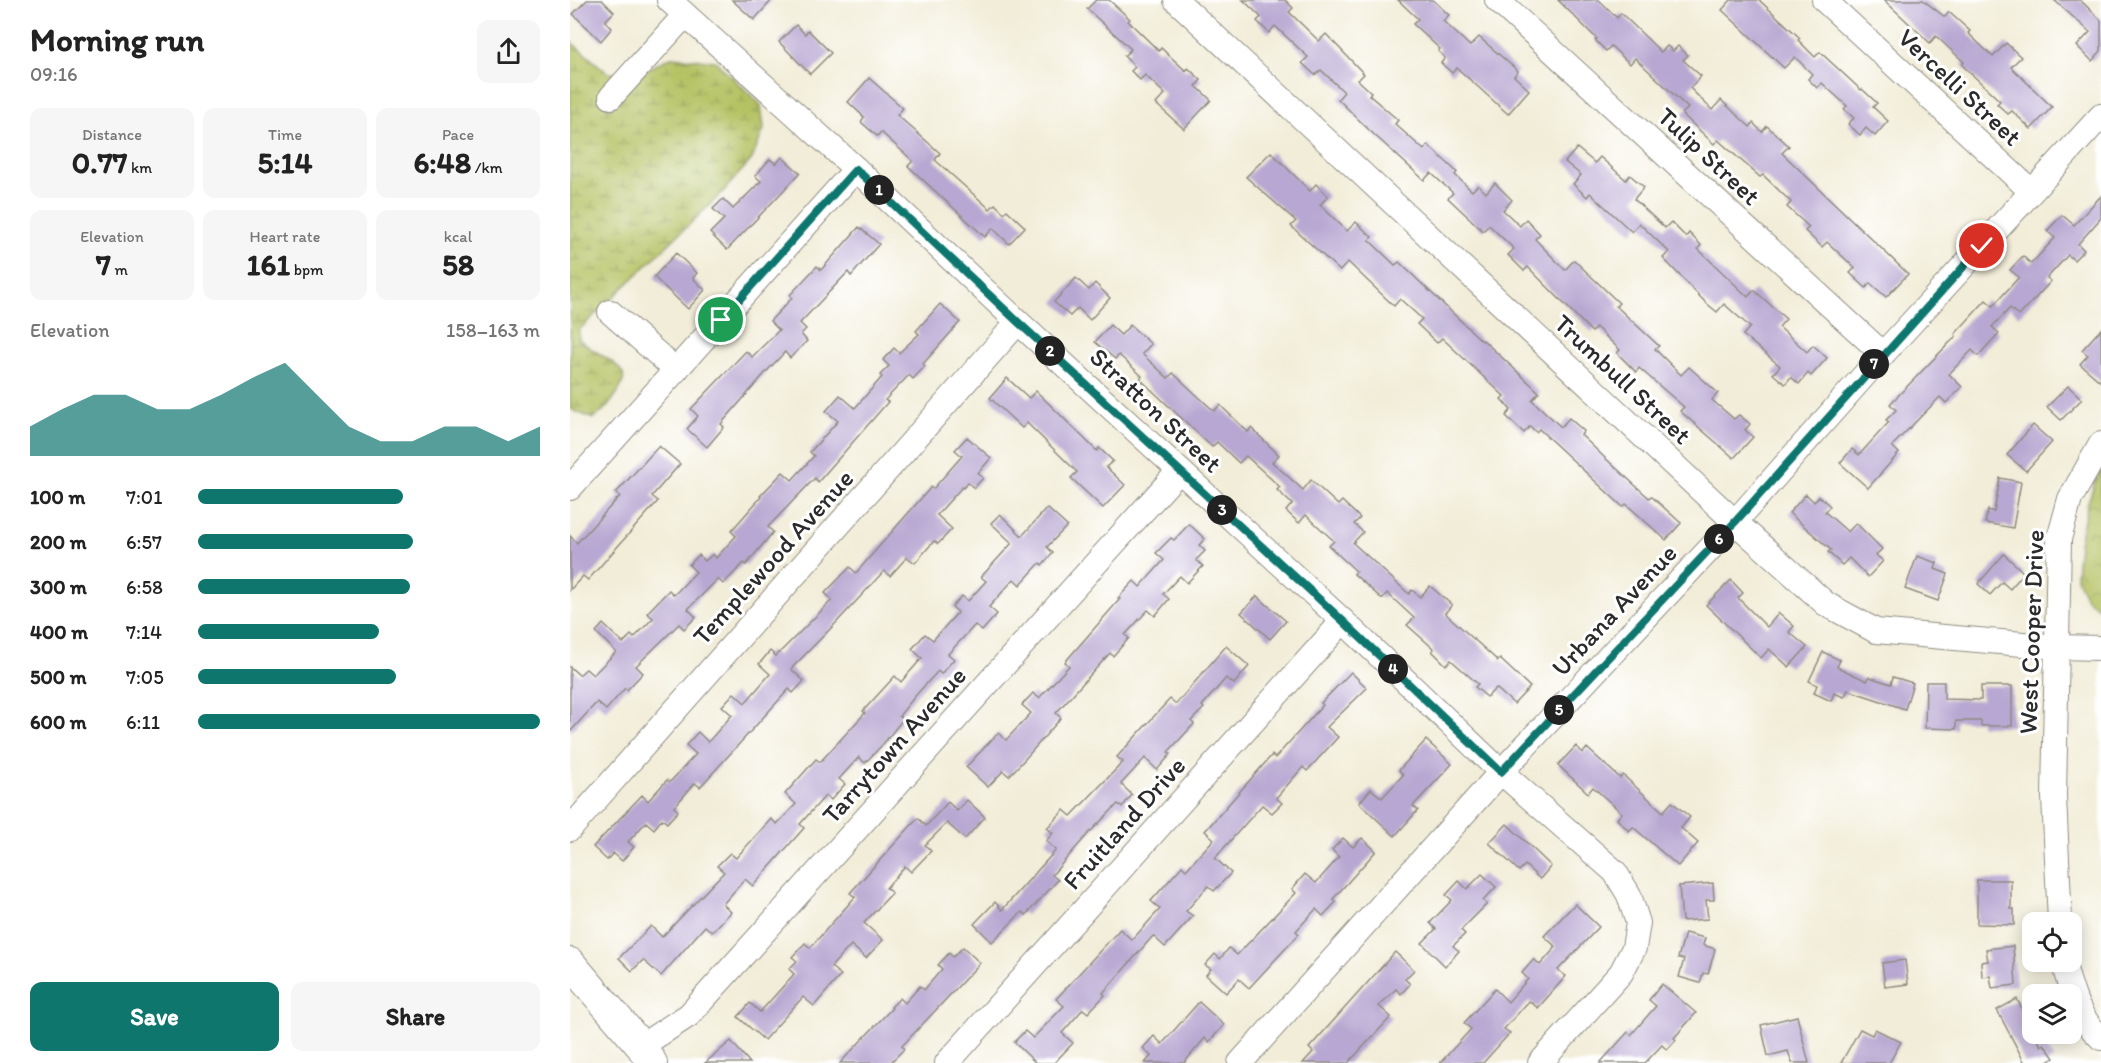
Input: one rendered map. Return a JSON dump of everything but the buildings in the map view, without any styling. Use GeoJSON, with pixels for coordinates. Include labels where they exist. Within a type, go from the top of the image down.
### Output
{"type":"FeatureCollection","features":[{"type":"Feature","properties":{"kind":"main road"},"geometry":{"type":"LineString","coordinates":[[570,963],[646,1054]]}},
{"type":"Feature","properties":{"kind":"street","name":"Tulip Street"},"geometry":{"type":"LineString","coordinates":[[1497,0],[1883,354]]}},
{"type":"Feature","properties":{"kind":"street","name":"Vercelli Street"},"geometry":{"type":"LineString","coordinates":[[1824,0],[2031,191]]}},
{"type":"Feature","properties":{"kind":"street","name":"Trumbull Street"},"geometry":{"type":"LineString","coordinates":[[1185,3],[1735,522],[1826,604],[1876,631],[2057,647],[2101,648]]}},
{"type":"Feature","properties":{"kind":"street"},"geometry":{"type":"LineString","coordinates":[[611,97],[677,7]]}},
{"type":"Feature","properties":{"kind":"street","name":"Stratton Street"},"geometry":{"type":"LineString","coordinates":[[677,7],[856,169],[1018,322],[1343,621],[1501,772],[1615,872],[1629,895],[1638,923],[1634,948],[1621,973],[1540,1063]]}},
{"type":"Feature","properties":{"kind":"street","name":"Urbana Avenue"},"geometry":{"type":"LineString","coordinates":[[1240,1063],[1501,772],[1735,522],[1883,354],[2101,116]]}},
{"type":"Feature","properties":{"kind":"street"},"geometry":{"type":"LineString","coordinates":[[570,488],[856,169]]}},
{"type":"Feature","properties":{"kind":"street"},"geometry":{"type":"LineString","coordinates":[[610,312],[676,370]]}},
{"type":"Feature","properties":{"kind":"street","name":"Templewood Avenue"},"geometry":{"type":"LineString","coordinates":[[570,829],[1018,322]]}},
{"type":"Feature","properties":{"kind":"street","name":"West Cooper Drive"},"geometry":{"type":"LineString","coordinates":[[2060,912],[2054,796],[2059,539],[2070,499],[2101,444]]}},
{"type":"Feature","properties":{"kind":"street","name":"Tarrytown Avenue"},"geometry":{"type":"LineString","coordinates":[[646,1054],[689,1015],[1179,471]]}},
{"type":"Feature","properties":{"kind":"street","name":"Fruitland Drive"},"geometry":{"type":"LineString","coordinates":[[947,1063],[1343,621]]}},
{"type":"Feature","properties":{"kind":"street"},"geometry":{"type":"LineString","coordinates":[[2065,972],[2075,1005],[2089,1026],[2101,1038]]}},
{"type":"Feature","properties":{"kind":"green space"},"geometry":{"type":"Polygon","coordinates":[[[570,41],[608,73],[621,74],[599,98],[610,109],[646,70],[671,57],[715,61],[761,105],[764,129],[752,159],[720,195],[579,330],[579,339],[615,364],[623,374],[623,381],[613,400],[593,419],[570,409],[570,41]]]}},
{"type":"Feature","properties":{"kind":"green space"},"geometry":{"type":"Polygon","coordinates":[[[2101,466],[2101,609],[2086,599],[2076,576],[2079,543],[2087,505],[2101,466]]]}},
{"type":"Feature","properties":{"kind":"route"},"geometry":{"type":"LineString","coordinates":[[721,320],[856,169],[1018,322],[1343,621],[1501,772],[1735,522],[1982,246]]}}]}
